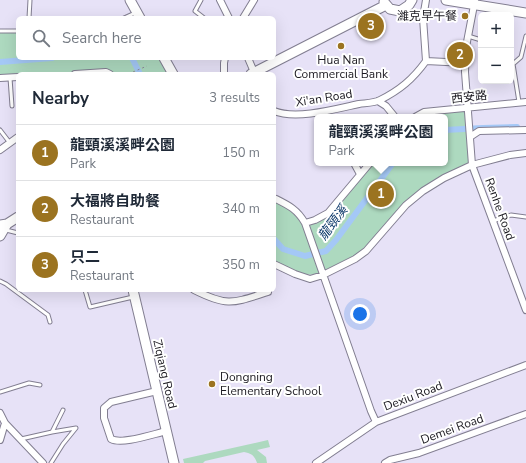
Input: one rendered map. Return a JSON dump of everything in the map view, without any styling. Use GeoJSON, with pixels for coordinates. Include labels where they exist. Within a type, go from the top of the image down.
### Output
{"type":"FeatureCollection","features":[{"type":"Feature","properties":{"kind":"main road"},"geometry":{"type":"LineString","coordinates":[[130,0],[139,15]]}},
{"type":"Feature","properties":{"kind":"main road"},"geometry":{"type":"LineString","coordinates":[[254,72],[300,50],[385,3],[390,9],[400,11],[409,5],[412,0]]}},
{"type":"Feature","properties":{"kind":"main road"},"geometry":{"type":"LineString","coordinates":[[446,0],[475,2],[526,13]]}},
{"type":"Feature","properties":{"kind":"main road"},"geometry":{"type":"LineString","coordinates":[[165,60],[172,72]]}},
{"type":"Feature","properties":{"kind":"main road"},"geometry":{"type":"LineString","coordinates":[[3,228],[16,218]]}},
{"type":"Feature","properties":{"kind":"main road","name":"Ziqiang Road"},"geometry":{"type":"LineString","coordinates":[[134,292],[174,463]]}},
{"type":"Feature","properties":{"kind":"street"},"geometry":{"type":"LineString","coordinates":[[220,0],[226,16]]}},
{"type":"Feature","properties":{"kind":"street"},"geometry":{"type":"LineString","coordinates":[[244,16],[254,0]]}},
{"type":"Feature","properties":{"kind":"street"},"geometry":{"type":"LineString","coordinates":[[426,0],[423,18],[426,61],[466,63]]}},
{"type":"Feature","properties":{"kind":"street"},"geometry":{"type":"LineString","coordinates":[[468,108],[466,63],[468,36],[475,2]]}},
{"type":"Feature","properties":{"kind":"street"},"geometry":{"type":"LineString","coordinates":[[224,72],[225,60]]}},
{"type":"Feature","properties":{"kind":"street"},"geometry":{"type":"LineString","coordinates":[[249,60],[252,72]]}},
{"type":"Feature","properties":{"kind":"street","name":"Xi'an Road"},"geometry":{"type":"LineString","coordinates":[[327,114],[378,101],[410,80],[426,61]]}},
{"type":"Feature","properties":{"kind":"street"},"geometry":{"type":"LineString","coordinates":[[0,78],[16,77]]}},
{"type":"Feature","properties":{"kind":"street"},"geometry":{"type":"LineString","coordinates":[[378,101],[386,106],[393,114]]}},
{"type":"Feature","properties":{"kind":"street","name":"西安路"},"geometry":{"type":"LineString","coordinates":[[421,114],[424,112],[526,102]]}},
{"type":"Feature","properties":{"kind":"street","name":"Renhe Road"},"geometry":{"type":"LineString","coordinates":[[468,108],[472,165],[492,222],[525,306]]}},
{"type":"Feature","properties":{"kind":"street","name":"Xi'an Road"},"geometry":{"type":"LineString","coordinates":[[276,112],[299,115],[314,114]]}},
{"type":"Feature","properties":{"kind":"street"},"geometry":{"type":"LineString","coordinates":[[470,136],[479,131],[526,130]]}},
{"type":"Feature","properties":{"kind":"street"},"geometry":{"type":"LineString","coordinates":[[0,150],[16,139]]}},
{"type":"Feature","properties":{"kind":"street"},"geometry":{"type":"LineString","coordinates":[[276,265],[310,279],[323,275],[355,259],[366,251],[406,205],[423,191],[444,178],[472,165],[510,154],[526,154]]}},
{"type":"Feature","properties":{"kind":"street"},"geometry":{"type":"LineString","coordinates":[[356,166],[360,174]]}},
{"type":"Feature","properties":{"kind":"street"},"geometry":{"type":"LineString","coordinates":[[305,223],[315,220],[328,213],[367,166]]}},
{"type":"Feature","properties":{"kind":"street"},"geometry":{"type":"LineString","coordinates":[[276,199],[299,212],[305,223],[376,422]]}},
{"type":"Feature","properties":{"kind":"street"},"geometry":{"type":"LineString","coordinates":[[198,292],[216,300],[238,302],[268,292]]}},
{"type":"Feature","properties":{"kind":"street","name":"Dexiu Road"},"geometry":{"type":"LineString","coordinates":[[316,463],[376,422],[526,365]]}},
{"type":"Feature","properties":{"kind":"street"},"geometry":{"type":"LineString","coordinates":[[157,391],[111,402],[104,408],[104,418],[111,439],[115,441],[126,441],[167,431]]}},
{"type":"Feature","properties":{"kind":"street"},"geometry":{"type":"LineString","coordinates":[[0,414],[6,423],[43,463]]}},
{"type":"Feature","properties":{"kind":"street","name":"Demei Road"},"geometry":{"type":"LineString","coordinates":[[385,463],[390,460],[419,453],[526,414]]}},
{"type":"Feature","properties":{"kind":"street"},"geometry":{"type":"LineString","coordinates":[[0,440],[6,423]]}},
{"type":"Feature","properties":{"kind":"lane"},"geometry":{"type":"LineString","coordinates":[[29,16],[30,0]]}},
{"type":"Feature","properties":{"kind":"lane"},"geometry":{"type":"LineString","coordinates":[[201,0],[195,11],[201,16]]}},
{"type":"Feature","properties":{"kind":"lane"},"geometry":{"type":"LineString","coordinates":[[0,31],[16,31]]}},
{"type":"Feature","properties":{"kind":"lane"},"geometry":{"type":"LineString","coordinates":[[468,36],[478,39]]}},
{"type":"Feature","properties":{"kind":"lane"},"geometry":{"type":"LineString","coordinates":[[514,62],[521,57],[526,36]]}},
{"type":"Feature","properties":{"kind":"lane"},"geometry":{"type":"LineString","coordinates":[[514,74],[519,102]]}},
{"type":"Feature","properties":{"kind":"lane"},"geometry":{"type":"LineString","coordinates":[[10,78],[12,106]]}},
{"type":"Feature","properties":{"kind":"lane"},"geometry":{"type":"LineString","coordinates":[[0,130],[10,143]]}},
{"type":"Feature","properties":{"kind":"lane"},"geometry":{"type":"LineString","coordinates":[[492,222],[511,214],[526,216]]}},
{"type":"Feature","properties":{"kind":"lane"},"geometry":{"type":"LineString","coordinates":[[3,228],[16,231]]}},
{"type":"Feature","properties":{"kind":"lane"},"geometry":{"type":"LineString","coordinates":[[0,281],[16,291]]}},
{"type":"Feature","properties":{"kind":"lane"},"geometry":{"type":"LineString","coordinates":[[17,292],[48,315],[50,322]]}},
{"type":"Feature","properties":{"kind":"lane"},"geometry":{"type":"LineString","coordinates":[[86,292],[90,307],[134,292]]}},
{"type":"Feature","properties":{"kind":"lane"},"geometry":{"type":"LineString","coordinates":[[0,392],[29,383],[40,385]]}},
{"type":"Feature","properties":{"kind":"lane"},"geometry":{"type":"LineString","coordinates":[[52,432],[64,410]]}},
{"type":"Feature","properties":{"kind":"lane"},"geometry":{"type":"LineString","coordinates":[[21,439],[76,428],[63,444],[51,463]]}},
{"type":"Feature","properties":{"kind":"path"},"geometry":{"type":"LineString","coordinates":[[133,72],[147,66]]}},
{"type":"Feature","properties":{"kind":"green space"},"geometry":{"type":"Polygon","coordinates":[[[0,30],[16,30],[16,60],[165,60],[172,72],[16,72],[16,77],[0,78],[0,30]]]}},
{"type":"Feature","properties":{"kind":"green space"},"geometry":{"type":"Polygon","coordinates":[[[468,108],[472,165],[423,191],[366,251],[323,275],[295,274],[276,265],[276,199],[294,208],[305,223],[328,213],[367,166],[448,166],[448,114],[420,114],[424,112],[468,108]]]}},
{"type":"Feature","properties":{"kind":"green space"},"geometry":{"type":"Polygon","coordinates":[[[268,440],[270,447],[257,450],[266,457],[267,463],[257,463],[252,455],[244,452],[205,461],[203,463],[184,463],[183,459],[268,440]]]}},
{"type":"Feature","properties":{"kind":"waterway","name":"龍頸溪"},"geometry":{"type":"LineString","coordinates":[[0,62],[26,60]]}},
{"type":"Feature","properties":{"kind":"waterway","name":"龍頸溪"},"geometry":{"type":"LineString","coordinates":[[133,60],[139,72]]}},
{"type":"Feature","properties":{"kind":"waterway","name":"龍頸溪"},"geometry":{"type":"LineString","coordinates":[[448,130],[517,127]]}},
{"type":"Feature","properties":{"kind":"waterway","name":"龍頸溪"},"geometry":{"type":"LineString","coordinates":[[276,241],[283,249],[305,256],[326,251],[336,240],[391,166]]}},
{"type":"Feature","properties":{"kind":"place","name":"濰克早午餐"},"geometry":{"type":"Point","coordinates":[465,16]}},
{"type":"Feature","properties":{"kind":"place","name":"只二"},"geometry":{"type":"Point","coordinates":[371,26]}},
{"type":"Feature","properties":{"kind":"place","name":"Hua Nan Commercial Bank"},"geometry":{"type":"Point","coordinates":[341,46]}},
{"type":"Feature","properties":{"kind":"place","name":"大福將自助餐"},"geometry":{"type":"Point","coordinates":[460,55]}},
{"type":"Feature","properties":{"kind":"place","name":"龍頸溪溪畔公園"},"geometry":{"type":"Point","coordinates":[381,194]}},
{"type":"Feature","properties":{"kind":"place","name":"Dongning Elementary School"},"geometry":{"type":"Point","coordinates":[212,384]}}]}
